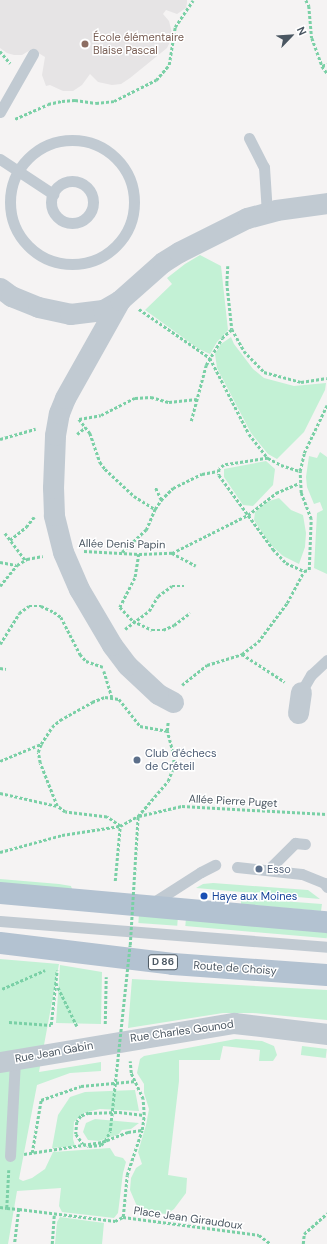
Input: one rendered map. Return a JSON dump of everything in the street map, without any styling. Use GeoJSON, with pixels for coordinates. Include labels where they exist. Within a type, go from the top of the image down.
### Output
{"type":"FeatureCollection","features":[{"type":"Feature","properties":{"kind":"main road"},"geometry":{"type":"LineString","coordinates":[[0,893],[327,922]]}},
{"type":"Feature","properties":{"kind":"main road","name":"Route de Choisy"},"geometry":{"type":"LineString","coordinates":[[0,943],[173,964],[327,975]]}},
{"type":"Feature","properties":{"kind":"street"},"geometry":{"type":"LineString","coordinates":[[0,288],[11,296],[38,307],[70,314],[103,310],[120,300],[163,262],[179,252],[247,218],[266,213],[327,203]]}},
{"type":"Feature","properties":{"kind":"street"},"geometry":{"type":"LineString","coordinates":[[120,300],[65,398],[59,413],[55,435],[53,462],[54,515],[63,552],[80,589],[112,645],[127,665],[158,694],[173,702]]}},
{"type":"Feature","properties":{"kind":"street"},"geometry":{"type":"LineString","coordinates":[[298,713],[301,692]]}},
{"type":"Feature","properties":{"kind":"street","name":"Rue Charles Gounod"},"geometry":{"type":"LineString","coordinates":[[106,1034],[234,1023],[327,1034]]}},
{"type":"Feature","properties":{"kind":"street","name":"Rue Jean Gabin"},"geometry":{"type":"LineString","coordinates":[[4,1060],[106,1034]]}},
{"type":"Feature","properties":{"kind":"lane"},"geometry":{"type":"LineString","coordinates":[[0,112],[33,54]]}},
{"type":"Feature","properties":{"kind":"lane"},"geometry":{"type":"LineString","coordinates":[[249,138],[264,167],[266,213]]}},
{"type":"Feature","properties":{"kind":"lane"},"geometry":{"type":"LineString","coordinates":[[60,140],[88,142],[100,147],[112,155],[122,165],[133,190],[134,204],[132,218],[127,231],[109,252],[97,259],[83,263],[70,264],[56,262],[43,257],[31,249],[22,239],[11,214],[12,186],[18,170],[24,161],[35,152],[46,145],[60,140]]}},
{"type":"Feature","properties":{"kind":"lane"},"geometry":{"type":"LineString","coordinates":[[0,158],[52,194]]}},
{"type":"Feature","properties":{"kind":"lane"},"geometry":{"type":"LineString","coordinates":[[301,692],[311,676],[327,660]]}},
{"type":"Feature","properties":{"kind":"lane"},"geometry":{"type":"LineString","coordinates":[[269,869],[295,843],[305,844]]}},
{"type":"Feature","properties":{"kind":"lane"},"geometry":{"type":"LineString","coordinates":[[148,906],[201,872],[215,865]]}},
{"type":"Feature","properties":{"kind":"lane"},"geometry":{"type":"LineString","coordinates":[[237,867],[269,869],[302,874],[324,883],[327,887]]}},
{"type":"Feature","properties":{"kind":"lane"},"geometry":{"type":"LineString","coordinates":[[0,922],[327,947]]}},
{"type":"Feature","properties":{"kind":"lane"},"geometry":{"type":"LineString","coordinates":[[4,1060],[10,1156]]}},
{"type":"Feature","properties":{"kind":"path"},"geometry":{"type":"LineString","coordinates":[[12,120],[41,106],[62,101],[75,100],[96,103],[114,101],[156,80],[169,65],[176,26],[193,0]]}},
{"type":"Feature","properties":{"kind":"path"},"geometry":{"type":"LineString","coordinates":[[306,0],[309,6],[312,38],[322,66],[327,73]]}},
{"type":"Feature","properties":{"kind":"path"},"geometry":{"type":"LineString","coordinates":[[322,66],[327,64]]}},
{"type":"Feature","properties":{"kind":"path"},"geometry":{"type":"LineString","coordinates":[[228,266],[227,283],[232,329],[244,351],[264,372],[301,382],[327,378]]}},
{"type":"Feature","properties":{"kind":"path"},"geometry":{"type":"LineString","coordinates":[[142,312],[210,358],[249,434],[268,458],[281,465],[300,471]]}},
{"type":"Feature","properties":{"kind":"path"},"geometry":{"type":"LineString","coordinates":[[191,421],[206,365],[222,338],[232,329]]}},
{"type":"Feature","properties":{"kind":"path"},"geometry":{"type":"LineString","coordinates":[[155,509],[134,496],[105,469],[100,462],[90,433],[78,418],[101,415],[135,398],[152,397],[169,402],[197,399]]}},
{"type":"Feature","properties":{"kind":"path"},"geometry":{"type":"LineString","coordinates":[[0,852],[62,835],[120,826],[138,816],[168,780],[173,768],[174,757],[167,731],[173,702],[182,684],[207,665],[242,654],[258,642],[270,627],[304,571],[309,570],[311,519],[301,493],[299,483],[300,471],[304,453],[327,405]]}},
{"type":"Feature","properties":{"kind":"path"},"geometry":{"type":"LineString","coordinates":[[0,439],[42,427]]}},
{"type":"Feature","properties":{"kind":"path"},"geometry":{"type":"LineString","coordinates":[[122,552],[146,530],[155,509],[161,500],[173,488],[202,474],[218,471],[224,465],[268,458]]}},
{"type":"Feature","properties":{"kind":"path"},"geometry":{"type":"LineString","coordinates":[[218,471],[221,479],[273,549],[286,562],[304,571]]}},
{"type":"Feature","properties":{"kind":"path"},"geometry":{"type":"LineString","coordinates":[[172,553],[248,515],[276,493],[299,483]]}},
{"type":"Feature","properties":{"kind":"path"},"geometry":{"type":"LineString","coordinates":[[155,487],[161,500]]}},
{"type":"Feature","properties":{"kind":"path"},"geometry":{"type":"LineString","coordinates":[[10,540],[26,527],[37,513]]}},
{"type":"Feature","properties":{"kind":"path"},"geometry":{"type":"LineString","coordinates":[[5,533],[25,560]]}},
{"type":"Feature","properties":{"kind":"path","name":"Allée Denis Papin"},"geometry":{"type":"LineString","coordinates":[[80,551],[138,554],[172,553],[196,566]]}},
{"type":"Feature","properties":{"kind":"path"},"geometry":{"type":"LineString","coordinates":[[138,554],[135,578],[120,607],[133,621],[152,630],[163,630],[174,625],[190,613]]}},
{"type":"Feature","properties":{"kind":"path"},"geometry":{"type":"LineString","coordinates":[[0,586],[17,565],[25,560],[48,555]]}},
{"type":"Feature","properties":{"kind":"path"},"geometry":{"type":"LineString","coordinates":[[0,562],[17,565]]}},
{"type":"Feature","properties":{"kind":"path"},"geometry":{"type":"LineString","coordinates":[[124,631],[133,621],[149,611],[158,596],[167,589],[172,586],[184,586]]}},
{"type":"Feature","properties":{"kind":"path"},"geometry":{"type":"LineString","coordinates":[[0,644],[19,613],[29,606],[41,606],[54,612],[61,618],[80,654],[86,661],[92,665],[103,667]]}},
{"type":"Feature","properties":{"kind":"path"},"geometry":{"type":"LineString","coordinates":[[242,654],[301,692]]}},
{"type":"Feature","properties":{"kind":"path"},"geometry":{"type":"LineString","coordinates":[[0,668],[6,669]]}},
{"type":"Feature","properties":{"kind":"path"},"geometry":{"type":"LineString","coordinates":[[57,806],[40,763],[38,752],[41,744],[52,727],[60,720],[92,702],[105,697],[119,699],[140,726],[167,731]]}},
{"type":"Feature","properties":{"kind":"path"},"geometry":{"type":"LineString","coordinates":[[0,761],[41,744]]}},
{"type":"Feature","properties":{"kind":"path"},"geometry":{"type":"LineString","coordinates":[[0,792],[57,806],[65,812],[107,817],[120,826]]}},
{"type":"Feature","properties":{"kind":"path","name":"Allée Pierre Puget"},"geometry":{"type":"LineString","coordinates":[[138,816],[182,806],[327,814]]}},
{"type":"Feature","properties":{"kind":"path"},"geometry":{"type":"LineString","coordinates":[[138,816],[130,945],[121,1036],[114,1099],[113,1106],[112,1114],[111,1122],[110,1131],[105,1141],[101,1144],[89,1146],[78,1139],[75,1128],[81,1116],[89,1113],[104,1112],[112,1112],[119,1112],[144,1115]]}},
{"type":"Feature","properties":{"kind":"path"},"geometry":{"type":"LineString","coordinates":[[115,881],[120,826]]}},
{"type":"Feature","properties":{"kind":"path"},"geometry":{"type":"LineString","coordinates":[[2,990],[57,966],[51,1025],[9,1022]]}},
{"type":"Feature","properties":{"kind":"path"},"geometry":{"type":"LineString","coordinates":[[106,976],[106,1034]]}},
{"type":"Feature","properties":{"kind":"path"},"geometry":{"type":"LineString","coordinates":[[55,982],[77,1026]]}},
{"type":"Feature","properties":{"kind":"path"},"geometry":{"type":"LineString","coordinates":[[123,1217],[127,1175],[142,1130],[144,1115],[143,1098],[131,1073],[130,1054]]}},
{"type":"Feature","properties":{"kind":"path"},"geometry":{"type":"LineString","coordinates":[[136,1081],[81,1086],[41,1100],[32,1153],[102,1142],[128,1132],[142,1130]]}},
{"type":"Feature","properties":{"kind":"path"},"geometry":{"type":"LineString","coordinates":[[7,1208],[10,1156]]}},
{"type":"Feature","properties":{"kind":"path","name":"Place Jean Giraudoux"},"geometry":{"type":"LineString","coordinates":[[0,1207],[115,1221],[123,1217],[259,1235],[271,1244]]}},
{"type":"Feature","properties":{"kind":"path"},"geometry":{"type":"LineString","coordinates":[[15,1244],[19,1209]]}},
{"type":"Feature","properties":{"kind":"path"},"geometry":{"type":"LineString","coordinates":[[303,1244],[304,1234],[327,1213]]}},
{"type":"Feature","properties":{"kind":"path"},"geometry":{"type":"LineString","coordinates":[[52,1244],[54,1214]]}},
{"type":"Feature","properties":{"kind":"shaded area","name":"École élémentaire Blaise Pascal"},"geometry":{"type":"Polygon","coordinates":[[[0,0],[187,0],[187,3],[186,8],[177,14],[166,10],[163,14],[169,21],[172,33],[171,40],[167,48],[130,78],[121,84],[112,85],[98,82],[90,74],[82,85],[73,91],[63,91],[50,85],[46,86],[42,75],[45,57],[32,49],[22,55],[14,55],[7,53],[0,48],[0,0]]]}},
{"type":"Feature","properties":{"kind":"green space"},"geometry":{"type":"Polygon","coordinates":[[[200,255],[221,266],[228,330],[217,342],[210,354],[199,349],[145,310],[172,284],[167,278],[200,255]]]}},
{"type":"Feature","properties":{"kind":"green space"},"geometry":{"type":"Polygon","coordinates":[[[231,337],[234,344],[253,369],[264,378],[294,386],[326,383],[325,390],[304,432],[277,459],[268,454],[251,433],[217,368],[215,354],[221,344],[231,337]]]}},
{"type":"Feature","properties":{"kind":"green space"},"geometry":{"type":"Polygon","coordinates":[[[320,452],[327,457],[327,574],[314,568],[317,513],[323,510],[320,502],[314,504],[307,487],[306,477],[309,456],[317,458],[320,452]]]}},
{"type":"Feature","properties":{"kind":"green space"},"geometry":{"type":"Polygon","coordinates":[[[266,461],[275,469],[273,485],[253,506],[243,505],[224,477],[224,469],[266,461]]]}},
{"type":"Feature","properties":{"kind":"green space"},"geometry":{"type":"Polygon","coordinates":[[[279,498],[291,510],[303,515],[306,533],[305,547],[299,564],[283,556],[270,544],[254,520],[255,512],[266,502],[279,498]]]}},
{"type":"Feature","properties":{"kind":"green space"},"geometry":{"type":"Polygon","coordinates":[[[0,879],[59,884],[71,886],[72,889],[0,884],[0,879]]]}},
{"type":"Feature","properties":{"kind":"green space"},"geometry":{"type":"Polygon","coordinates":[[[213,883],[308,890],[320,899],[196,888],[203,884],[213,883]]]}},
{"type":"Feature","properties":{"kind":"green space"},"geometry":{"type":"Polygon","coordinates":[[[241,898],[322,904],[321,911],[241,904],[241,898]]]}},
{"type":"Feature","properties":{"kind":"green space"},"geometry":{"type":"Polygon","coordinates":[[[139,914],[178,917],[177,926],[138,923],[139,914]]]}},
{"type":"Feature","properties":{"kind":"green space"},"geometry":{"type":"Polygon","coordinates":[[[186,918],[327,930],[327,938],[185,926],[186,918]]]}},
{"type":"Feature","properties":{"kind":"green space"},"geometry":{"type":"Polygon","coordinates":[[[0,959],[59,964],[39,1072],[101,1062],[101,1071],[70,1073],[37,1085],[19,1179],[23,1181],[32,1178],[45,1169],[53,1152],[110,1148],[115,1156],[123,1158],[126,1162],[123,1173],[118,1213],[114,1218],[62,1212],[59,1206],[61,1188],[17,1191],[8,1244],[0,1244],[0,959]]]}},
{"type":"Feature","properties":{"kind":"green space"},"geometry":{"type":"Polygon","coordinates":[[[60,965],[102,972],[101,1024],[56,1023],[60,965]]]}},
{"type":"Feature","properties":{"kind":"green space"},"geometry":{"type":"Polygon","coordinates":[[[132,979],[327,990],[327,1020],[253,1013],[223,1013],[128,1028],[132,979]]]}},
{"type":"Feature","properties":{"kind":"green space"},"geometry":{"type":"Polygon","coordinates":[[[236,1039],[262,1041],[274,1046],[277,1055],[273,1061],[259,1061],[260,1050],[223,1046],[220,1060],[179,1060],[179,1081],[168,1175],[187,1178],[186,1193],[174,1209],[167,1214],[143,1212],[136,1204],[130,1190],[131,1178],[136,1168],[142,1164],[138,1152],[149,1109],[144,1093],[144,1084],[137,1073],[140,1059],[144,1056],[236,1039]]]}},
{"type":"Feature","properties":{"kind":"green space"},"geometry":{"type":"Polygon","coordinates":[[[302,1046],[327,1049],[326,1058],[301,1055],[302,1046]]]}},
{"type":"Feature","properties":{"kind":"green space"},"geometry":{"type":"Polygon","coordinates":[[[135,1090],[139,1111],[100,1109],[83,1113],[74,1122],[73,1139],[75,1146],[52,1148],[58,1115],[70,1097],[85,1092],[135,1090]]]}},
{"type":"Feature","properties":{"kind":"green space"},"geometry":{"type":"Polygon","coordinates":[[[95,1119],[139,1123],[131,1129],[122,1130],[119,1134],[99,1141],[88,1140],[83,1132],[86,1123],[95,1119]]]}},
{"type":"Feature","properties":{"kind":"green space"},"geometry":{"type":"Polygon","coordinates":[[[60,1217],[104,1223],[102,1244],[55,1244],[57,1222],[60,1217]]]}},
{"type":"Feature","properties":{"kind":"place","name":"École élémentaire Blaise Pascal"},"geometry":{"type":"Point","coordinates":[85,44]}},
{"type":"Feature","properties":{"kind":"place","name":"Club d'échecs de Créteil"},"geometry":{"type":"Point","coordinates":[137,760]}},
{"type":"Feature","properties":{"kind":"place","name":"Esso"},"geometry":{"type":"Point","coordinates":[259,869]}},
{"type":"Feature","properties":{"kind":"place","name":"Haye aux Moines"},"geometry":{"type":"Point","coordinates":[204,896]}}]}
